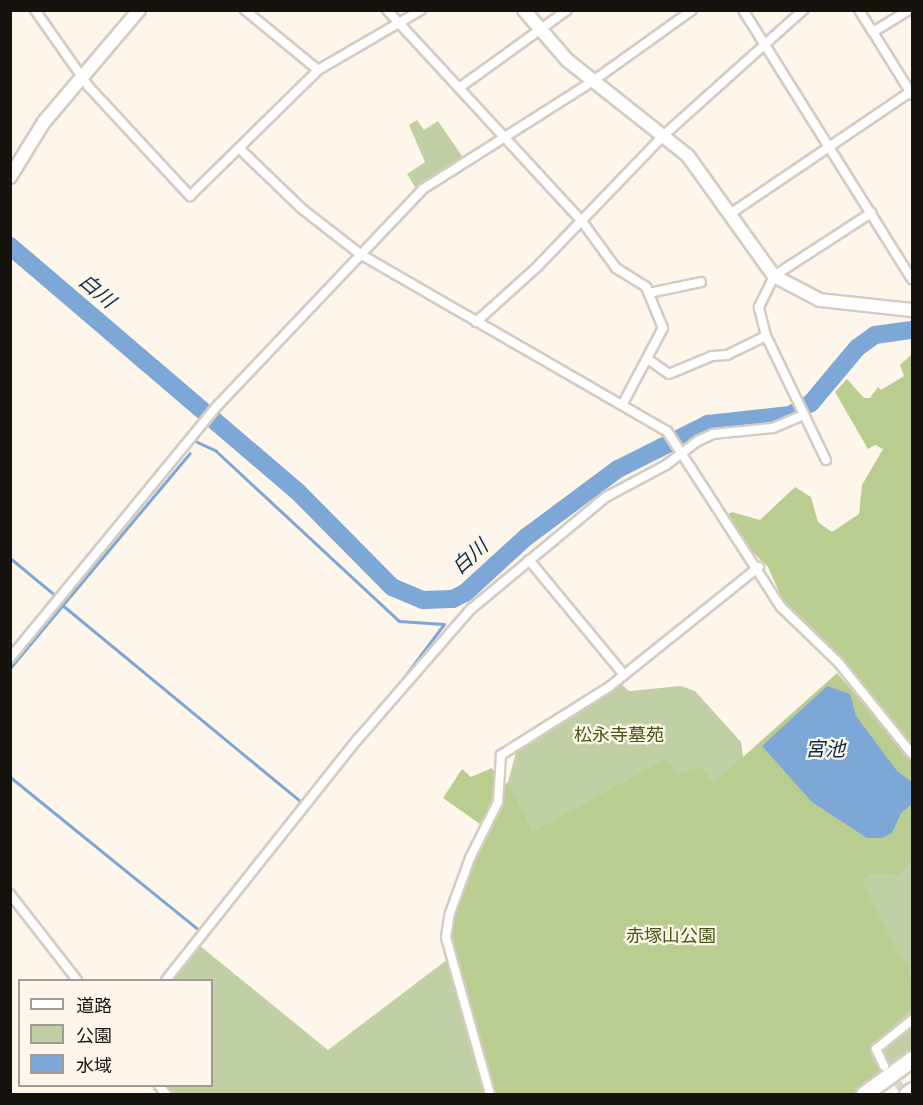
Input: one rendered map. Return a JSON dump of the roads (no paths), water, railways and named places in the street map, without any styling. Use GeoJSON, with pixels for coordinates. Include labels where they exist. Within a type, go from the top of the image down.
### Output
{"type":"FeatureCollection","features":[{"type":"Feature","properties":{"kind":"highway"},"geometry":{"type":"LineString","coordinates":[[864,1095],[912,1059]]}},
{"type":"Feature","properties":{"kind":"highway"},"geometry":{"type":"LineString","coordinates":[[907,1095],[912,1090]]}},
{"type":"Feature","properties":{"kind":"street"},"geometry":{"type":"LineString","coordinates":[[34,10],[82,75],[190,196],[241,150],[318,70],[421,10]]}},
{"type":"Feature","properties":{"kind":"street"},"geometry":{"type":"LineString","coordinates":[[10,177],[44,122],[139,10]]}},
{"type":"Feature","properties":{"kind":"street"},"geometry":{"type":"LineString","coordinates":[[245,10],[318,70]]}},
{"type":"Feature","properties":{"kind":"street"},"geometry":{"type":"LineString","coordinates":[[387,10],[581,220],[616,268],[649,293],[664,321],[649,360],[622,405]]}},
{"type":"Feature","properties":{"kind":"street"},"geometry":{"type":"LineString","coordinates":[[524,10],[540,30],[593,81],[665,134],[703,173],[774,276],[820,300],[912,310]]}},
{"type":"Feature","properties":{"kind":"street"},"geometry":{"type":"LineString","coordinates":[[459,88],[567,10]]}},
{"type":"Feature","properties":{"kind":"street"},"geometry":{"type":"LineString","coordinates":[[10,658],[216,409],[423,189],[593,81],[692,10]]}},
{"type":"Feature","properties":{"kind":"street"},"geometry":{"type":"LineString","coordinates":[[743,10],[765,41],[912,279]]}},
{"type":"Feature","properties":{"kind":"street"},"geometry":{"type":"LineString","coordinates":[[476,321],[581,220],[665,134],[765,41],[803,10]]}},
{"type":"Feature","properties":{"kind":"street"},"geometry":{"type":"LineString","coordinates":[[730,214],[828,144],[912,93],[859,10]]}},
{"type":"Feature","properties":{"kind":"street"},"geometry":{"type":"LineString","coordinates":[[873,32],[909,10]]}},
{"type":"Feature","properties":{"kind":"street"},"geometry":{"type":"LineString","coordinates":[[241,150],[301,208],[360,254],[667,431],[732,538],[759,567],[780,606],[838,662],[912,754]]}},
{"type":"Feature","properties":{"kind":"street"},"geometry":{"type":"LineString","coordinates":[[826,460],[766,336],[759,307],[774,276],[872,213]]}},
{"type":"Feature","properties":{"kind":"street"},"geometry":{"type":"LineString","coordinates":[[649,293],[701,282]]}},
{"type":"Feature","properties":{"kind":"street"},"geometry":{"type":"LineString","coordinates":[[649,360],[669,374],[712,356],[727,355],[766,336]]}},
{"type":"Feature","properties":{"kind":"street"},"geometry":{"type":"LineString","coordinates":[[168,979],[452,626],[606,497],[679,452],[713,434],[773,428],[803,415]]}},
{"type":"Feature","properties":{"kind":"street"},"geometry":{"type":"LineString","coordinates":[[529,560],[624,675]]}},
{"type":"Feature","properties":{"kind":"street"},"geometry":{"type":"LineString","coordinates":[[490,1095],[446,937],[450,913],[498,802],[499,761],[506,748],[624,675],[759,567]]}},
{"type":"Feature","properties":{"kind":"street"},"geometry":{"type":"LineString","coordinates":[[10,894],[75,979]]}},
{"type":"Feature","properties":{"kind":"street"},"geometry":{"type":"LineString","coordinates":[[884,1066],[875,1056],[876,1049],[912,1020]]}},
{"type":"Feature","properties":{"kind":"water","name":"宮池"},"geometry":{"type":"Polygon","coordinates":[[[827,686],[850,694],[856,716],[897,771],[912,782],[912,804],[901,813],[892,833],[882,838],[867,838],[812,802],[762,746],[827,686]]]}},
{"type":"Feature","properties":{"kind":"waterway","name":"白川"},"geometry":{"type":"LineString","coordinates":[[10,246],[298,492],[392,587],[423,600],[453,599],[465,593],[525,538],[618,469],[708,424],[790,415],[811,403],[857,348],[875,335],[912,330]]}},
{"type":"Feature","properties":{"kind":"waterway"},"geometry":{"type":"LineString","coordinates":[[195,441],[216,451],[399,621],[444,624],[398,685]]}},
{"type":"Feature","properties":{"kind":"waterway"},"geometry":{"type":"LineString","coordinates":[[10,668],[190,453]]}},
{"type":"Feature","properties":{"kind":"waterway"},"geometry":{"type":"LineString","coordinates":[[10,558],[57,597]]}},
{"type":"Feature","properties":{"kind":"waterway"},"geometry":{"type":"LineString","coordinates":[[61,604],[300,801]]}},
{"type":"Feature","properties":{"kind":"waterway"},"geometry":{"type":"LineString","coordinates":[[10,777],[198,929]]}},
{"type":"Feature","properties":{"kind":"tunnel"},"geometry":{"type":"LineString","coordinates":[[890,1074],[906,1094]]}},
{"type":"Feature","properties":{"kind":"park label","name":"松永寺墓苑"},"geometry":{"type":"Point","coordinates":[619,735]}},
{"type":"Feature","properties":{"kind":"park label","name":"赤塚山公園"},"geometry":{"type":"Point","coordinates":[671,936]}}]}
